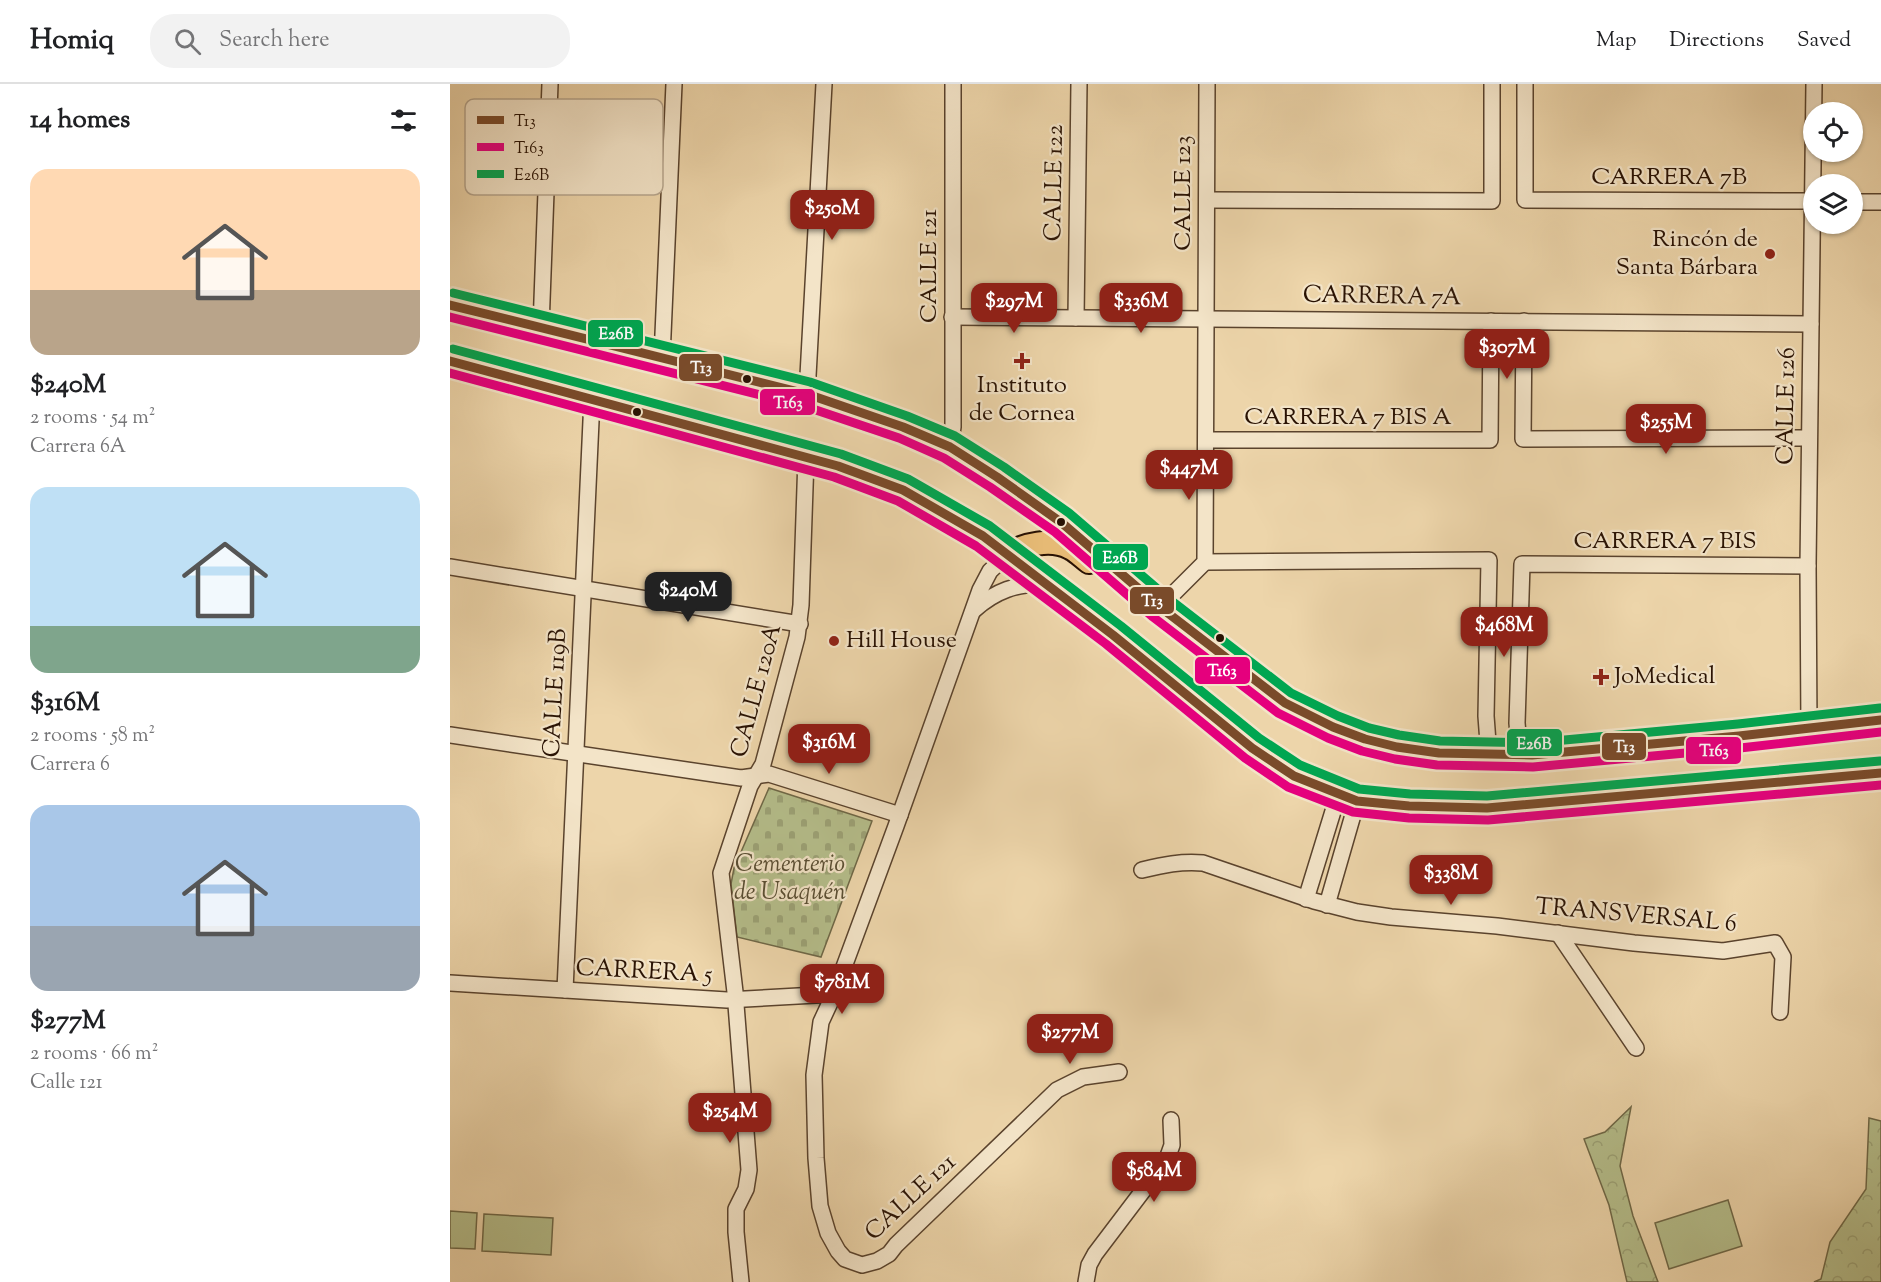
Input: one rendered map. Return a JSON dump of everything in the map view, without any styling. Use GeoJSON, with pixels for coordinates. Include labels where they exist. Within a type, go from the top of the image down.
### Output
{"type":"FeatureCollection","features":[{"type":"Feature","properties":{"kind":"main road"},"geometry":{"type":"LineString","coordinates":[[450,305],[807,394],[903,427],[950,447],[1062,523],[1160,607],[1285,703],[1333,727],[1365,739],[1397,747],[1440,753],[1520,756],[1809,729],[1881,720]]}},
{"type":"Feature","properties":{"kind":"main road"},"geometry":{"type":"LineString","coordinates":[[450,361],[806,458],[871,477],[903,490],[976,532],[1113,635],[1252,748],[1294,776],[1348,798],[1441,807],[1499,808],[1881,773]]}},
{"type":"Feature","properties":{"kind":"main road"},"geometry":{"type":"LineString","coordinates":[[1007,555],[1014,550],[1037,544],[1057,544],[1071,548],[1142,603],[1197,636]]}},
{"type":"Feature","properties":{"kind":"street"},"geometry":{"type":"LineString","coordinates":[[549,99],[550,84]]}},
{"type":"Feature","properties":{"kind":"street"},"geometry":{"type":"LineString","coordinates":[[662,357],[674,84]]}},
{"type":"Feature","properties":{"kind":"street"},"geometry":{"type":"LineString","coordinates":[[807,394],[824,84]]}},
{"type":"Feature","properties":{"kind":"street","name":"CALLE 121"},"geometry":{"type":"LineString","coordinates":[[950,447],[953,427],[953,84]]}},
{"type":"Feature","properties":{"kind":"street","name":"CALLE 122"},"geometry":{"type":"LineString","coordinates":[[1076,318],[1079,84]]}},
{"type":"Feature","properties":{"kind":"street","name":"CALLE 123"},"geometry":{"type":"LineString","coordinates":[[1205,562],[1207,84]]}},
{"type":"Feature","properties":{"kind":"street"},"geometry":{"type":"LineString","coordinates":[[1207,200],[1492,201],[1492,84]]}},
{"type":"Feature","properties":{"kind":"street","name":"CARRERA 7B"},"geometry":{"type":"LineString","coordinates":[[1526,84],[1524,200],[1803,201]]}},
{"type":"Feature","properties":{"kind":"street","name":"CALLE 126"},"geometry":{"type":"LineString","coordinates":[[1813,174],[1814,84]]}},
{"type":"Feature","properties":{"kind":"street"},"geometry":{"type":"LineString","coordinates":[[541,327],[546,195]]}},
{"type":"Feature","properties":{"kind":"street"},"geometry":{"type":"LineString","coordinates":[[1863,202],[1881,202]]}},
{"type":"Feature","properties":{"kind":"street","name":"CALLE 126"},"geometry":{"type":"LineString","coordinates":[[1809,729],[1808,566],[1812,234]]}},
{"type":"Feature","properties":{"kind":"street","name":"CARRERA 7A"},"geometry":{"type":"LineString","coordinates":[[952,317],[1811,324]]}},
{"type":"Feature","properties":{"kind":"street","name":"CARRERA 7 BIS A"},"geometry":{"type":"LineString","coordinates":[[1206,440],[1490,440],[1491,321]]}},
{"type":"Feature","properties":{"kind":"street"},"geometry":{"type":"LineString","coordinates":[[1524,321],[1523,440],[1809,438]]}},
{"type":"Feature","properties":{"kind":"street","name":"CALLE 119B"},"geometry":{"type":"LineString","coordinates":[[565,990],[592,399]]}},
{"type":"Feature","properties":{"kind":"street","name":"CALLE 120A"},"geometry":{"type":"LineString","coordinates":[[741,1282],[736,1209],[746,1189],[749,1170],[735,1000],[721,873],[750,786],[763,764],[800,624],[806,458]]}},
{"type":"Feature","properties":{"kind":"street","name":"CALLE 121"},"geometry":{"type":"LineString","coordinates":[[1007,555],[990,571],[980,590],[834,994],[820,1022],[814,1075],[816,1158],[820,1206],[828,1233],[838,1251],[850,1262],[862,1265],[877,1261],[889,1254],[1057,1090],[1083,1077],[1119,1072]]}},
{"type":"Feature","properties":{"kind":"street"},"geometry":{"type":"LineString","coordinates":[[1160,607],[1205,562],[1489,561],[1486,716],[1489,756]]}},
{"type":"Feature","properties":{"kind":"street","name":"CARRERA 7 BIS"},"geometry":{"type":"LineString","coordinates":[[1520,756],[1517,723],[1522,564],[1808,566]]}},
{"type":"Feature","properties":{"kind":"street"},"geometry":{"type":"LineString","coordinates":[[450,567],[800,624]]}},
{"type":"Feature","properties":{"kind":"street"},"geometry":{"type":"LineString","coordinates":[[974,610],[999,591],[1011,587],[1046,584]]}},
{"type":"Feature","properties":{"kind":"street"},"geometry":{"type":"LineString","coordinates":[[450,735],[741,778],[768,774],[900,815]]}},
{"type":"Feature","properties":{"kind":"street"},"geometry":{"type":"LineString","coordinates":[[1306,899],[1348,798]]}},
{"type":"Feature","properties":{"kind":"street"},"geometry":{"type":"LineString","coordinates":[[1327,905],[1348,798]]}},
{"type":"Feature","properties":{"kind":"street","name":"TRANSVERSAL 6"},"geometry":{"type":"LineString","coordinates":[[1142,870],[1164,864],[1203,863],[1306,899],[1391,917],[1497,926],[1634,943],[1724,951],[1775,943],[1783,957],[1780,1012]]}},
{"type":"Feature","properties":{"kind":"street"},"geometry":{"type":"LineString","coordinates":[[1558,933],[1636,1047]]}},
{"type":"Feature","properties":{"kind":"street","name":"CARRERA 5"},"geometry":{"type":"LineString","coordinates":[[450,983],[735,1000],[834,994]]}},
{"type":"Feature","properties":{"kind":"street"},"geometry":{"type":"LineString","coordinates":[[1086,1282],[1089,1265],[1095,1254],[1167,1159],[1172,1145],[1171,1120]]}},
{"type":"Feature","properties":{"kind":"green space","name":"Cementerio de Usaquén"},"geometry":{"type":"Polygon","coordinates":[[[769,788],[872,821],[821,957],[737,937],[731,884],[734,868],[769,788]]]}},
{"type":"Feature","properties":{"kind":"green space"},"geometry":{"type":"Polygon","coordinates":[[[1631,1107],[1620,1166],[1633,1216],[1658,1282],[1627,1282],[1609,1205],[1584,1139],[1605,1132],[1631,1107]]]}},
{"type":"Feature","properties":{"kind":"green space"},"geometry":{"type":"Polygon","coordinates":[[[1869,1118],[1881,1121],[1881,1282],[1814,1282],[1821,1279],[1830,1242],[1866,1189],[1869,1118]]]}},
{"type":"Feature","properties":{"kind":"green space"},"geometry":{"type":"Polygon","coordinates":[[[1728,1200],[1742,1246],[1669,1269],[1655,1223],[1728,1200]]]}},
{"type":"Feature","properties":{"kind":"green space"},"geometry":{"type":"Polygon","coordinates":[[[450,1211],[477,1213],[475,1249],[450,1248],[450,1211]]]}},
{"type":"Feature","properties":{"kind":"green space"},"geometry":{"type":"Polygon","coordinates":[[[484,1214],[553,1218],[551,1255],[482,1251],[484,1214]]]}},
{"type":"Feature","properties":{"kind":"transit line","name":"E26B"},"geometry":{"type":"LineString","coordinates":[[453,293],[810,382],[907,416],[955,436],[1069,513],[1168,598],[1291,693],[1369,728],[1440,741],[1532,743],[1880,708]]}},
{"type":"Feature","properties":{"kind":"transit line","name":"T13"},"geometry":{"type":"LineString","coordinates":[[450,305],[807,394],[903,427],[950,447],[1062,523],[1160,607],[1285,703],[1333,727],[1365,739],[1397,747],[1439,753],[1532,755],[1881,720]]}},
{"type":"Feature","properties":{"kind":"transit line","name":"T163"},"geometry":{"type":"LineString","coordinates":[[450,317],[804,406],[899,438],[944,458],[1055,532],[1153,617],[1278,713],[1328,738],[1362,751],[1395,759],[1437,765],[1533,767],[1740,748],[1881,732]]}},
{"type":"Feature","properties":{"kind":"transit line","name":"E26B"},"geometry":{"type":"LineString","coordinates":[[453,349],[841,454],[908,479],[990,526],[1121,626],[1259,738],[1300,765],[1359,789],[1410,794],[1487,796],[1880,761]]}},
{"type":"Feature","properties":{"kind":"transit line","name":"T13"},"geometry":{"type":"LineString","coordinates":[[450,361],[838,466],[903,490],[983,536],[1113,635],[1252,748],[1294,776],[1357,801],[1409,806],[1487,808],[1881,773]]}},
{"type":"Feature","properties":{"kind":"transit line","name":"T163"},"geometry":{"type":"LineString","coordinates":[[450,373],[834,477],[898,501],[976,546],[1106,644],[1245,758],[1288,787],[1353,812],[1409,818],[1488,820],[1881,785]]}},
{"type":"Feature","properties":{"kind":"place","name":"Rincón de Santa Bárbara"},"geometry":{"type":"Point","coordinates":[1770,254]}},
{"type":"Feature","properties":{"kind":"place","name":"Instituto de Cornea"},"geometry":{"type":"Point","coordinates":[1022,361]}},
{"type":"Feature","properties":{"kind":"place","name":"Hill House"},"geometry":{"type":"Point","coordinates":[834,641]}},
{"type":"Feature","properties":{"kind":"place","name":"JoMedical"},"geometry":{"type":"Point","coordinates":[1601,677]}}]}
